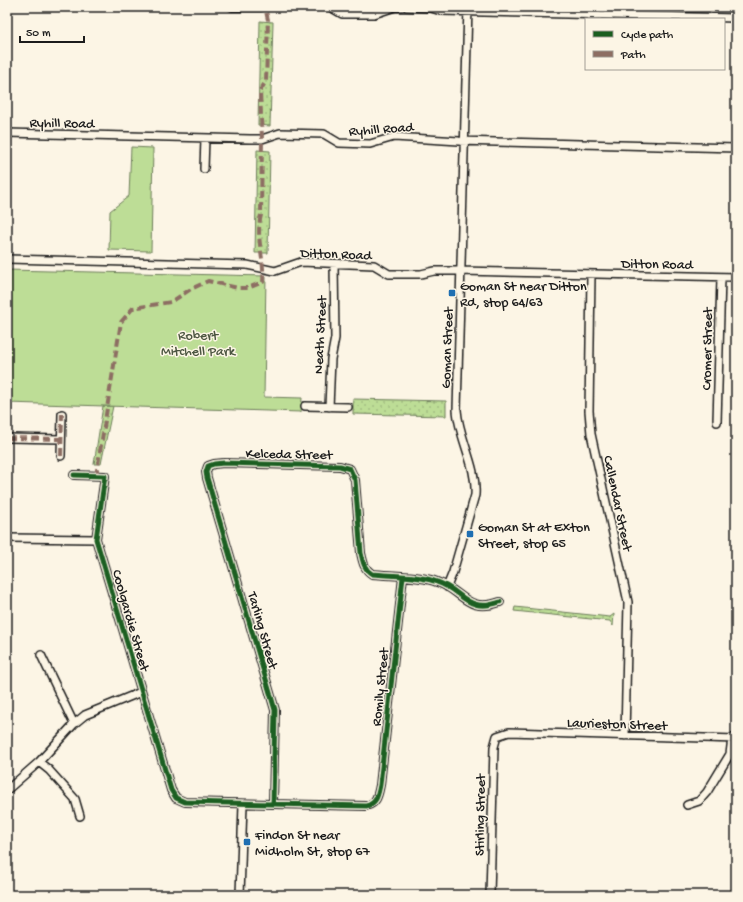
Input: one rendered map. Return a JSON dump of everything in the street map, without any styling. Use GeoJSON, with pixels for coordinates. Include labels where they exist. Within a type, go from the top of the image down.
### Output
{"type":"FeatureCollection","features":[{"type":"Feature","properties":{"kind":"street"},"geometry":{"type":"LineString","coordinates":[[232,7],[261,7]]}},
{"type":"Feature","properties":{"kind":"street"},"geometry":{"type":"LineString","coordinates":[[330,7],[342,14],[374,14],[395,7],[402,7]]}},
{"type":"Feature","properties":{"kind":"street"},"geometry":{"type":"LineString","coordinates":[[406,7],[736,18]]}},
{"type":"Feature","properties":{"kind":"street","name":"Goman Street"},"geometry":{"type":"LineString","coordinates":[[447,587],[453,572],[475,495],[476,484],[460,432],[457,410],[468,10]]}},
{"type":"Feature","properties":{"kind":"street","name":"Ryhill Road"},"geometry":{"type":"LineString","coordinates":[[7,133],[262,139],[280,133],[324,134],[339,143],[370,144],[394,137],[464,142],[736,148]]}},
{"type":"Feature","properties":{"kind":"street"},"geometry":{"type":"LineString","coordinates":[[204,169],[205,138]]}},
{"type":"Feature","properties":{"kind":"street","name":"Ditton Road"},"geometry":{"type":"LineString","coordinates":[[7,259],[247,265],[275,272],[301,262],[374,265],[389,274],[421,274],[434,271],[462,271],[736,277]]}},
{"type":"Feature","properties":{"kind":"street","name":"Neath Street"},"geometry":{"type":"LineString","coordinates":[[329,407],[331,359],[335,338],[334,264]]}},
{"type":"Feature","properties":{"kind":"street","name":"Callendar Street"},"geometry":{"type":"LineString","coordinates":[[591,275],[589,411],[591,434],[628,602],[625,736]]}},
{"type":"Feature","properties":{"kind":"street","name":"Cromer Street"},"geometry":{"type":"LineString","coordinates":[[717,422],[721,277]]}},
{"type":"Feature","properties":{"kind":"street"},"geometry":{"type":"LineString","coordinates":[[305,406],[348,407]]}},
{"type":"Feature","properties":{"kind":"street"},"geometry":{"type":"LineString","coordinates":[[61,456],[62,414]]}},
{"type":"Feature","properties":{"kind":"street"},"geometry":{"type":"LineString","coordinates":[[7,438],[61,439]]}},
{"type":"Feature","properties":{"kind":"street","name":"Kelceda Street"},"geometry":{"type":"LineString","coordinates":[[208,466],[224,463],[340,466],[350,469],[355,480],[363,564],[372,574],[437,582],[474,604],[488,607],[500,602]]}},
{"type":"Feature","properties":{"kind":"street","name":"Tarling Street"},"geometry":{"type":"LineString","coordinates":[[208,466],[206,472],[207,478],[275,710],[273,804]]}},
{"type":"Feature","properties":{"kind":"street","name":"Coolgardie Street"},"geometry":{"type":"LineString","coordinates":[[74,475],[105,476],[96,539],[171,790],[176,798],[184,802],[243,804]]}},
{"type":"Feature","properties":{"kind":"street"},"geometry":{"type":"LineString","coordinates":[[7,538],[96,539]]}},
{"type":"Feature","properties":{"kind":"street","name":"Romily Street"},"geometry":{"type":"LineString","coordinates":[[273,804],[366,806],[376,799],[380,785],[403,577]]}},
{"type":"Feature","properties":{"kind":"street"},"geometry":{"type":"LineString","coordinates":[[41,655],[74,724]]}},
{"type":"Feature","properties":{"kind":"street"},"geometry":{"type":"LineString","coordinates":[[7,790],[39,762],[74,724],[85,715],[141,692]]}},
{"type":"Feature","properties":{"kind":"street","name":"Laurieston Street"},"geometry":{"type":"LineString","coordinates":[[497,736],[509,732],[734,739]]}},
{"type":"Feature","properties":{"kind":"street","name":"Stirling Street"},"geometry":{"type":"LineString","coordinates":[[490,895],[494,747],[497,736]]}},
{"type":"Feature","properties":{"kind":"street"},"geometry":{"type":"LineString","coordinates":[[686,804],[699,800],[707,792],[730,754],[734,739]]}},
{"type":"Feature","properties":{"kind":"street"},"geometry":{"type":"LineString","coordinates":[[39,762],[49,770],[75,799],[80,816]]}},
{"type":"Feature","properties":{"kind":"street"},"geometry":{"type":"LineString","coordinates":[[240,895],[243,804],[273,804]]}},
{"type":"Feature","properties":{"kind":"green space"},"geometry":{"type":"Polygon","coordinates":[[[260,21],[273,22],[270,126],[258,125],[260,21]]]}},
{"type":"Feature","properties":{"kind":"green space"},"geometry":{"type":"Polygon","coordinates":[[[131,147],[153,148],[151,251],[109,250],[110,211],[129,196],[131,147]]]}},
{"type":"Feature","properties":{"kind":"green space"},"geometry":{"type":"Polygon","coordinates":[[[257,150],[270,151],[268,253],[255,253],[257,150]]]}},
{"type":"Feature","properties":{"kind":"green space","name":"Robert Mitchell Park"},"geometry":{"type":"Polygon","coordinates":[[[7,270],[266,276],[264,397],[302,398],[301,412],[7,403],[7,270]]]}},
{"type":"Feature","properties":{"kind":"green space"},"geometry":{"type":"Polygon","coordinates":[[[353,399],[446,401],[446,416],[353,414],[353,399]]]}},
{"type":"Feature","properties":{"kind":"green space"},"geometry":{"type":"Polygon","coordinates":[[[103,406],[113,406],[101,464],[94,464],[103,406]]]}},
{"type":"Feature","properties":{"kind":"green space"},"geometry":{"type":"Polygon","coordinates":[[[515,607],[610,617],[614,614],[613,626],[610,621],[514,611],[515,607]]]}},
{"type":"Feature","properties":{"kind":"marked path"},"geometry":{"type":"LineString","coordinates":[[96,476],[121,322],[133,308],[171,302],[191,289],[208,281],[238,288],[248,288],[263,282],[259,224],[261,215],[262,139],[260,91],[266,81],[268,20],[265,7]]}},
{"type":"Feature","properties":{"kind":"marked path"},"geometry":{"type":"LineString","coordinates":[[61,456],[62,414]]}},
{"type":"Feature","properties":{"kind":"marked path"},"geometry":{"type":"LineString","coordinates":[[7,438],[61,439]]}},
{"type":"Feature","properties":{"kind":"cycle path"},"geometry":{"type":"LineString","coordinates":[[273,804],[275,710],[207,478],[206,472],[208,466],[224,463],[340,466],[350,469],[355,480],[361,553],[364,565],[369,572],[372,574],[414,577],[437,582],[453,590],[466,600],[479,605],[489,605],[500,602]]}},
{"type":"Feature","properties":{"kind":"cycle path"},"geometry":{"type":"LineString","coordinates":[[74,475],[105,476],[96,539],[171,790],[176,798],[185,802],[366,806],[375,801],[380,785],[403,577]]}},
{"type":"Feature","properties":{"kind":"place","name":"Goman St near Ditton Rd, stop 64/63"},"geometry":{"type":"Point","coordinates":[452,293]}},
{"type":"Feature","properties":{"kind":"place","name":"Goman St at Exton Street, stop 65"},"geometry":{"type":"Point","coordinates":[470,534]}},
{"type":"Feature","properties":{"kind":"place","name":"Findon St near Midholm St, stop 67"},"geometry":{"type":"Point","coordinates":[247,842]}}]}
